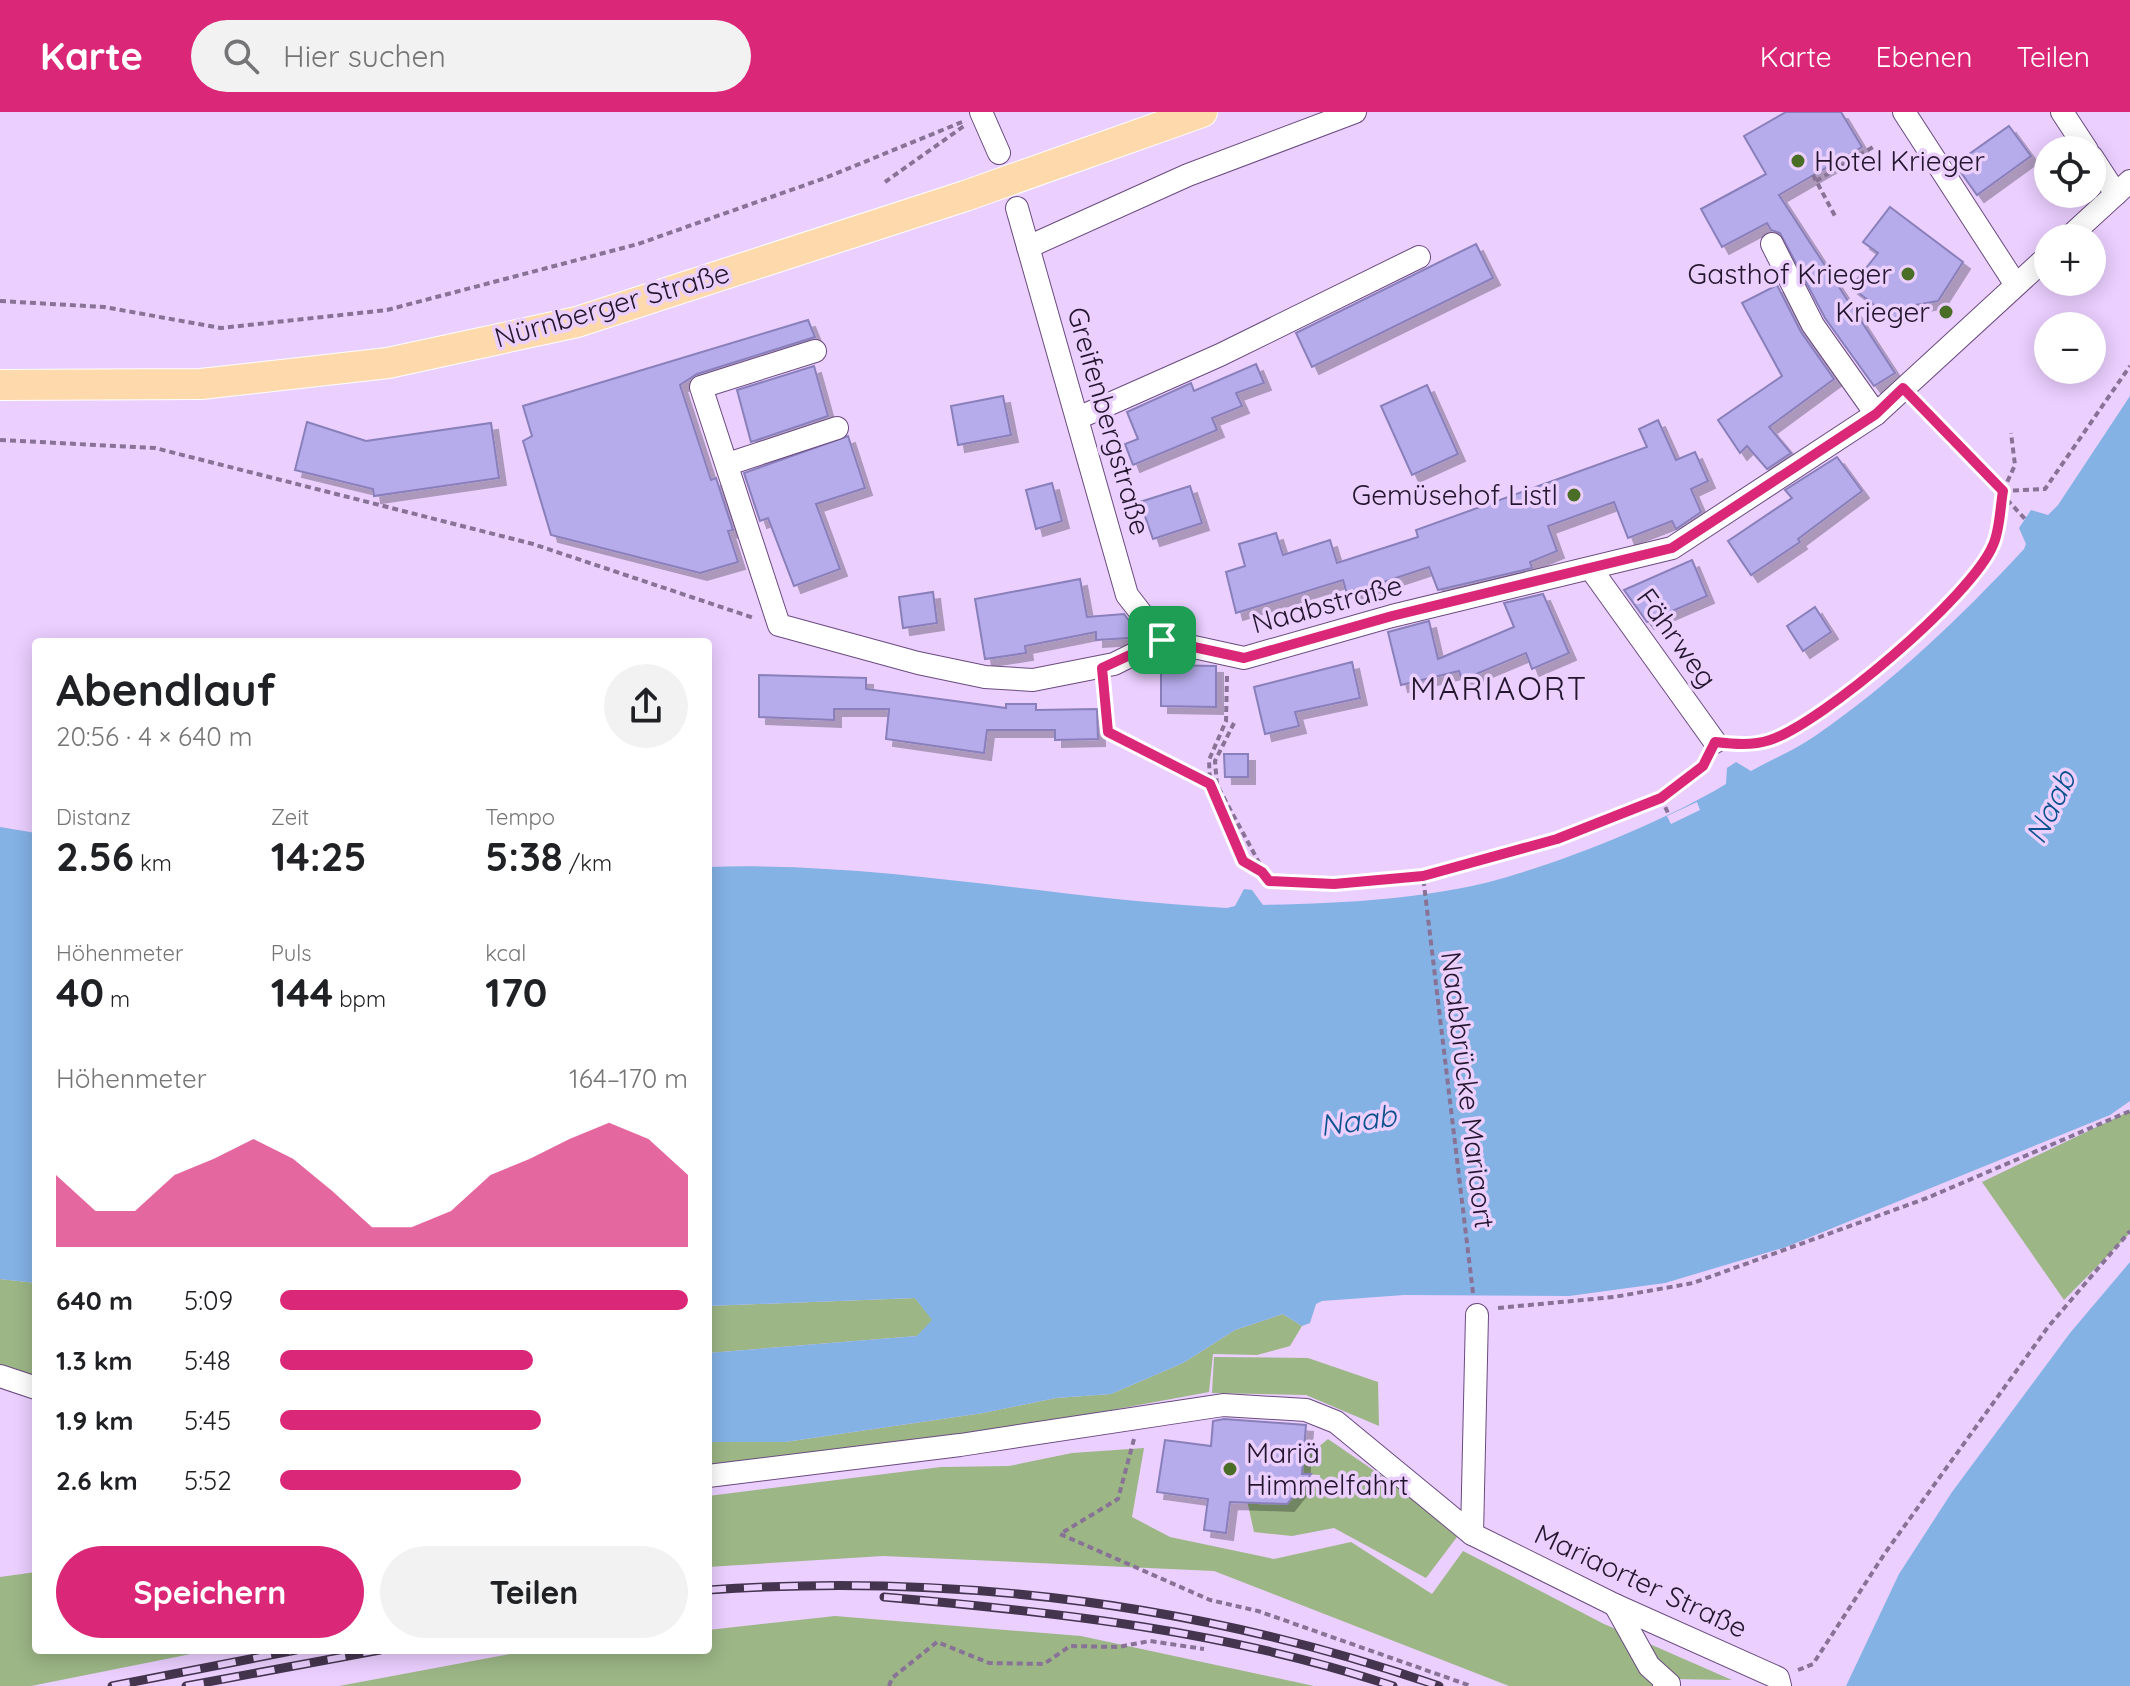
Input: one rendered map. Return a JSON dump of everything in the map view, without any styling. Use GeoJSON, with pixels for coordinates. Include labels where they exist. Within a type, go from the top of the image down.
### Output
{"type":"FeatureCollection","features":[{"type":"Feature","properties":{"kind":"main road","name":"Nürnberger Straße"},"geometry":{"type":"LineString","coordinates":[[0,385],[201,384],[388,363],[577,322],[965,196],[1202,112]]}},
{"type":"Feature","properties":{"kind":"street"},"geometry":{"type":"LineString","coordinates":[[1028,247],[1188,175],[1355,112]]}},
{"type":"Feature","properties":{"kind":"street"},"geometry":{"type":"LineString","coordinates":[[1904,112],[2016,285]]}},
{"type":"Feature","properties":{"kind":"street"},"geometry":{"type":"LineString","coordinates":[[2062,112],[2078,136]]}},
{"type":"Feature","properties":{"kind":"street"},"geometry":{"type":"LineString","coordinates":[[984,113],[999,153]]}},
{"type":"Feature","properties":{"kind":"street"},"geometry":{"type":"LineString","coordinates":[[2083,224],[2123,187],[2106,171]]}},
{"type":"Feature","properties":{"kind":"street","name":"Greifenbergstraße"},"geometry":{"type":"LineString","coordinates":[[1017,208],[1127,595],[1162,640]]}},
{"type":"Feature","properties":{"kind":"street"},"geometry":{"type":"LineString","coordinates":[[1772,244],[1813,325],[1876,414]]}},
{"type":"Feature","properties":{"kind":"street"},"geometry":{"type":"LineString","coordinates":[[1078,418],[1220,355],[1419,257]]}},
{"type":"Feature","properties":{"kind":"street","name":"Naabstraße"},"geometry":{"type":"LineString","coordinates":[[1162,640],[1244,658],[1392,616],[1672,548],[1876,414],[2034,269]]}},
{"type":"Feature","properties":{"kind":"street"},"geometry":{"type":"LineString","coordinates":[[815,351],[701,387],[779,625],[985,677],[1033,680],[1102,668],[1162,640]]}},
{"type":"Feature","properties":{"kind":"street"},"geometry":{"type":"LineString","coordinates":[[728,464],[837,428]]}},
{"type":"Feature","properties":{"kind":"street","name":"Fährweg"},"geometry":{"type":"LineString","coordinates":[[1591,569],[1715,742]]}},
{"type":"Feature","properties":{"kind":"street"},"geometry":{"type":"LineString","coordinates":[[1472,1534],[1480,1307]]}},
{"type":"Feature","properties":{"kind":"street"},"geometry":{"type":"LineString","coordinates":[[0,1376],[32,1387]]}},
{"type":"Feature","properties":{"kind":"street","name":"Mariaorter Straße"},"geometry":{"type":"LineString","coordinates":[[712,1475],[1142,1419],[1223,1405],[1306,1410],[1336,1422],[1472,1534],[1779,1682]]}},
{"type":"Feature","properties":{"kind":"street"},"geometry":{"type":"LineString","coordinates":[[1615,1605],[1649,1666],[1669,1684],[1664,1686]]}},
{"type":"Feature","properties":{"kind":"path"},"geometry":{"type":"LineString","coordinates":[[885,182],[984,113]]}},
{"type":"Feature","properties":{"kind":"path"},"geometry":{"type":"LineString","coordinates":[[0,301],[104,307],[221,328],[387,310],[638,244],[825,178],[984,113]]}},
{"type":"Feature","properties":{"kind":"path"},"geometry":{"type":"LineString","coordinates":[[1816,181],[1873,147]]}},
{"type":"Feature","properties":{"kind":"path"},"geometry":{"type":"LineString","coordinates":[[1813,175],[1835,216]]}},
{"type":"Feature","properties":{"kind":"path"},"geometry":{"type":"LineString","coordinates":[[1864,311],[1871,303]]}},
{"type":"Feature","properties":{"kind":"path"},"geometry":{"type":"LineString","coordinates":[[2003,491],[2045,489],[2130,366]]}},
{"type":"Feature","properties":{"kind":"path"},"geometry":{"type":"LineString","coordinates":[[1903,388],[2003,491],[2025,519]]}},
{"type":"Feature","properties":{"kind":"path"},"geometry":{"type":"LineString","coordinates":[[1234,723],[1215,761],[1217,785],[1269,881],[1334,884],[1423,876],[1557,839],[1661,798],[1703,766],[1715,742],[1738,745],[1769,741],[1801,726],[1943,611],[1973,578],[1994,544],[2003,491],[2015,465],[2011,433]]}},
{"type":"Feature","properties":{"kind":"path"},"geometry":{"type":"LineString","coordinates":[[0,440],[155,448],[533,544],[715,607],[779,625]]}},
{"type":"Feature","properties":{"kind":"path"},"geometry":{"type":"LineString","coordinates":[[1229,655],[1226,721],[1209,760],[1210,784],[1243,861],[1262,872]]}},
{"type":"Feature","properties":{"kind":"path"},"geometry":{"type":"LineString","coordinates":[[1102,668],[1108,732],[1210,784]]}},
{"type":"Feature","properties":{"kind":"path"},"geometry":{"type":"LineString","coordinates":[[1661,798],[1669,815]]}},
{"type":"Feature","properties":{"kind":"path","name":"Naabbrücke Mariaort"},"geometry":{"type":"LineString","coordinates":[[1423,876],[1480,1307]]}},
{"type":"Feature","properties":{"kind":"path"},"geometry":{"type":"LineString","coordinates":[[1480,1307],[1614,1297],[1693,1283],[1927,1198],[2130,1111]]}},
{"type":"Feature","properties":{"kind":"path"},"geometry":{"type":"LineString","coordinates":[[1779,1682],[1813,1664],[1892,1542],[2048,1327],[2130,1231]]}},
{"type":"Feature","properties":{"kind":"path"},"geometry":{"type":"LineString","coordinates":[[1142,1419],[1125,1463],[1118,1499],[1060,1534],[1210,1600],[1258,1611],[1471,1686]]}},
{"type":"Feature","properties":{"kind":"path"},"geometry":{"type":"LineString","coordinates":[[889,1686],[892,1678],[937,1642],[989,1663],[1044,1664],[1070,1646],[1118,1647],[1150,1641],[1204,1649]]}},
{"type":"Feature","properties":{"kind":"green space"},"geometry":{"type":"Polygon","coordinates":[[[2130,1111],[2130,1233],[2064,1300],[1982,1182],[2130,1111]]]}},
{"type":"Feature","properties":{"kind":"green space"},"geometry":{"type":"Polygon","coordinates":[[[0,1279],[32,1283],[32,1377],[0,1366],[0,1279]]]}},
{"type":"Feature","properties":{"kind":"green space"},"geometry":{"type":"Polygon","coordinates":[[[915,1298],[933,1320],[917,1336],[712,1353],[712,1306],[915,1298]]]}},
{"type":"Feature","properties":{"kind":"green space"},"geometry":{"type":"Polygon","coordinates":[[[1283,1314],[1302,1326],[1290,1346],[1257,1355],[1213,1354],[1209,1392],[983,1434],[712,1467],[712,1442],[785,1442],[983,1413],[1056,1398],[1111,1394],[1183,1363],[1235,1330],[1283,1314]]]}},
{"type":"Feature","properties":{"kind":"green space"},"geometry":{"type":"Polygon","coordinates":[[[1214,1357],[1308,1358],[1378,1382],[1379,1426],[1306,1395],[1212,1393],[1214,1357]]]}},
{"type":"Feature","properties":{"kind":"green space"},"geometry":{"type":"Polygon","coordinates":[[[1328,1439],[1395,1485],[1457,1537],[1426,1578],[1334,1528],[1292,1536],[1254,1532],[1247,1500],[1287,1504],[1301,1486],[1319,1487],[1320,1475],[1302,1474],[1298,1464],[1328,1439]]]}},
{"type":"Feature","properties":{"kind":"green space"},"geometry":{"type":"Polygon","coordinates":[[[1144,1448],[1132,1517],[1170,1537],[1274,1559],[1351,1542],[1432,1594],[1463,1551],[1604,1624],[1732,1680],[1672,1679],[1667,1686],[1509,1686],[1214,1571],[883,1556],[712,1567],[712,1496],[941,1467],[1009,1466],[1072,1453],[1144,1448]]]}},
{"type":"Feature","properties":{"kind":"green space"},"geometry":{"type":"Polygon","coordinates":[[[32,1573],[32,1654],[191,1654],[31,1686],[0,1686],[0,1577],[32,1573]]]}},
{"type":"Feature","properties":{"kind":"green space"},"geometry":{"type":"Polygon","coordinates":[[[835,1616],[1081,1636],[1314,1686],[339,1686],[511,1654],[712,1654],[712,1630],[835,1616]]]}},
{"type":"Feature","properties":{"kind":"water","name":"Naab"},"geometry":{"type":"Polygon","coordinates":[[[2130,396],[2130,1101],[2110,1115],[1786,1247],[1665,1283],[1569,1296],[1404,1295],[1322,1301],[1316,1304],[1310,1323],[1302,1326],[1283,1314],[1235,1330],[1183,1363],[1111,1394],[1056,1398],[983,1413],[785,1442],[712,1442],[712,1353],[917,1336],[932,1320],[915,1298],[712,1306],[712,867],[773,867],[903,875],[1227,908],[1235,906],[1244,889],[1252,890],[1263,905],[1412,896],[1500,879],[1585,850],[1675,812],[1726,784],[1727,768],[1736,762],[1751,771],[1807,741],[1898,672],[1975,600],[2024,549],[2026,544],[2019,528],[2031,510],[2048,515],[2058,505],[2130,396]]]}},
{"type":"Feature","properties":{"kind":"water"},"geometry":{"type":"Polygon","coordinates":[[[0,827],[32,832],[32,1283],[0,1279],[0,827]]]}},
{"type":"Feature","properties":{"kind":"water"},"geometry":{"type":"Polygon","coordinates":[[[2130,1262],[2130,1686],[1846,1686],[1899,1574],[1952,1492],[2070,1333],[2130,1262]]]}},
{"type":"Feature","properties":{"kind":"pier"},"geometry":{"type":"Polygon","coordinates":[[[1697,802],[1700,810],[1671,824],[1667,816],[1697,802]]]}},
{"type":"Feature","properties":{"kind":"building"},"geometry":{"type":"Polygon","coordinates":[[[1786,112],[1841,112],[1862,147],[1779,195],[1895,373],[1874,386],[1825,318],[1780,233],[1771,230],[1767,223],[1722,247],[1701,209],[1766,174],[1744,136],[1786,112]]]}},
{"type":"Feature","properties":{"kind":"building"},"geometry":{"type":"Polygon","coordinates":[[[2009,126],[2031,156],[1977,195],[1955,164],[2009,126]]]}},
{"type":"Feature","properties":{"kind":"building","name":"Gasthof Krieger"},"geometry":{"type":"Polygon","coordinates":[[[1890,207],[1963,262],[1938,301],[1905,307],[1894,320],[1851,287],[1878,253],[1863,242],[1890,207]]]}},
{"type":"Feature","properties":{"kind":"building"},"geometry":{"type":"Polygon","coordinates":[[[1476,244],[1493,278],[1312,367],[1296,333],[1476,244]]]}},
{"type":"Feature","properties":{"kind":"building"},"geometry":{"type":"Polygon","coordinates":[[[1777,285],[1801,332],[1834,379],[1769,427],[1791,453],[1767,469],[1747,446],[1740,453],[1718,420],[1782,376],[1742,303],[1777,285]]]}},
{"type":"Feature","properties":{"kind":"building"},"geometry":{"type":"Polygon","coordinates":[[[808,320],[815,337],[697,374],[680,385],[711,480],[716,478],[733,530],[728,531],[738,562],[700,573],[551,535],[523,441],[532,436],[523,406],[808,320]]]}},
{"type":"Feature","properties":{"kind":"building"},"geometry":{"type":"Polygon","coordinates":[[[1256,364],[1264,383],[1236,393],[1242,406],[1212,418],[1217,430],[1133,465],[1125,444],[1138,439],[1127,412],[1191,383],[1194,391],[1256,364]]]}},
{"type":"Feature","properties":{"kind":"building"},"geometry":{"type":"Polygon","coordinates":[[[814,366],[828,416],[751,442],[737,390],[814,366]]]}},
{"type":"Feature","properties":{"kind":"building"},"geometry":{"type":"Polygon","coordinates":[[[1427,385],[1458,454],[1412,475],[1381,406],[1427,385]]]}},
{"type":"Feature","properties":{"kind":"building"},"geometry":{"type":"Polygon","coordinates":[[[1003,396],[1011,435],[958,445],[951,406],[1003,396]]]}},
{"type":"Feature","properties":{"kind":"building"},"geometry":{"type":"Polygon","coordinates":[[[1658,420],[1676,460],[1695,452],[1708,481],[1691,489],[1701,512],[1676,529],[1672,521],[1628,538],[1614,502],[1548,526],[1557,551],[1530,562],[1532,568],[1438,590],[1429,567],[1347,594],[1343,580],[1236,613],[1226,572],[1245,566],[1239,544],[1276,533],[1283,555],[1330,540],[1337,563],[1418,537],[1416,530],[1647,447],[1639,429],[1658,420]]]}},
{"type":"Feature","properties":{"kind":"building"},"geometry":{"type":"Polygon","coordinates":[[[307,422],[366,441],[491,423],[499,478],[374,496],[373,489],[295,470],[307,422]]]}},
{"type":"Feature","properties":{"kind":"building"},"geometry":{"type":"Polygon","coordinates":[[[848,436],[865,488],[816,504],[840,569],[794,586],[768,518],[760,521],[744,473],[848,436]]]}},
{"type":"Feature","properties":{"kind":"building"},"geometry":{"type":"Polygon","coordinates":[[[1837,457],[1862,491],[1798,539],[1800,542],[1751,575],[1728,541],[1792,498],[1785,490],[1837,457]]]}},
{"type":"Feature","properties":{"kind":"building"},"geometry":{"type":"Polygon","coordinates":[[[1052,483],[1062,521],[1036,529],[1026,490],[1052,483]]]}},
{"type":"Feature","properties":{"kind":"building"},"geometry":{"type":"Polygon","coordinates":[[[1190,486],[1202,523],[1153,539],[1140,502],[1190,486]]]}},
{"type":"Feature","properties":{"kind":"building"},"geometry":{"type":"Polygon","coordinates":[[[1692,560],[1707,596],[1647,622],[1624,590],[1692,560]]]}},
{"type":"Feature","properties":{"kind":"building"},"geometry":{"type":"Polygon","coordinates":[[[1080,579],[1087,617],[1124,614],[1130,622],[1129,638],[1096,640],[1096,632],[1025,646],[1026,653],[985,659],[975,599],[1080,579]]]}},
{"type":"Feature","properties":{"kind":"building"},"geometry":{"type":"Polygon","coordinates":[[[933,592],[937,623],[903,628],[899,597],[933,592]]]}},
{"type":"Feature","properties":{"kind":"building"},"geometry":{"type":"Polygon","coordinates":[[[1543,594],[1569,653],[1532,669],[1526,653],[1462,680],[1459,671],[1401,685],[1388,632],[1429,621],[1438,659],[1514,627],[1504,603],[1543,594]]]}},
{"type":"Feature","properties":{"kind":"building"},"geometry":{"type":"Polygon","coordinates":[[[1815,607],[1831,632],[1803,651],[1787,626],[1815,607]]]}},
{"type":"Feature","properties":{"kind":"building"},"geometry":{"type":"Polygon","coordinates":[[[1352,662],[1360,698],[1295,712],[1299,726],[1265,734],[1254,687],[1352,662]]]}},
{"type":"Feature","properties":{"kind":"building"},"geometry":{"type":"Polygon","coordinates":[[[1161,665],[1216,666],[1216,707],[1161,706],[1161,665]]]}},
{"type":"Feature","properties":{"kind":"building"},"geometry":{"type":"Polygon","coordinates":[[[759,675],[866,678],[866,689],[1006,708],[1006,704],[1036,704],[1036,710],[1097,709],[1098,739],[1055,740],[1055,730],[987,730],[984,753],[886,739],[889,709],[834,709],[834,720],[759,717],[759,675]]]}},
{"type":"Feature","properties":{"kind":"building"},"geometry":{"type":"Polygon","coordinates":[[[1224,754],[1248,754],[1248,777],[1225,777],[1224,754]]]}},
{"type":"Feature","properties":{"kind":"building","name":"Mariä Himmelfahrt"},"geometry":{"type":"Polygon","coordinates":[[[1224,1419],[1306,1425],[1302,1474],[1311,1474],[1287,1504],[1230,1502],[1226,1533],[1204,1530],[1208,1499],[1157,1492],[1165,1440],[1211,1446],[1213,1421],[1224,1419]]]}},
{"type":"Feature","properties":{"kind":"railway"},"geometry":{"type":"LineString","coordinates":[[712,1590],[895,1586],[987,1591],[1079,1601],[1170,1615],[1260,1634],[1439,1686]]}},
{"type":"Feature","properties":{"kind":"railway"},"geometry":{"type":"LineString","coordinates":[[884,1597],[1141,1626],[1268,1651],[1393,1686]]}},
{"type":"Feature","properties":{"kind":"railway"},"geometry":{"type":"LineString","coordinates":[[112,1686],[276,1654]]}},
{"type":"Feature","properties":{"kind":"railway"},"geometry":{"type":"LineString","coordinates":[[186,1686],[358,1654]]}},
{"type":"Feature","properties":{"kind":"place","name":"Hotel Krieger"},"geometry":{"type":"Point","coordinates":[1798,161]}},
{"type":"Feature","properties":{"kind":"place","name":"Gasthof Krieger"},"geometry":{"type":"Point","coordinates":[1908,274]}},
{"type":"Feature","properties":{"kind":"place","name":"Krieger"},"geometry":{"type":"Point","coordinates":[1946,312]}},
{"type":"Feature","properties":{"kind":"place","name":"Gemüsehof Listl"},"geometry":{"type":"Point","coordinates":[1574,495]}},
{"type":"Feature","properties":{"kind":"place","name":"Mariä Himmelfahrt"},"geometry":{"type":"Point","coordinates":[1230,1469]}},
{"type":"Feature","properties":{"kind":"district","name":"MARIAORT"},"geometry":{"type":"Point","coordinates":[1499,689]}},
{"type":"Feature","properties":{"kind":"route"},"geometry":{"type":"LineString","coordinates":[[1903,388],[2003,491],[1994,544],[1973,578],[1943,611],[1883,663],[1801,726],[1769,741],[1738,745],[1715,742],[1703,766],[1661,798],[1557,839],[1423,876],[1334,884],[1269,881],[1262,872],[1243,861],[1210,784],[1108,732],[1102,668],[1162,640],[1244,658],[1392,616],[1672,548],[1876,414],[1903,388]]}}]}
